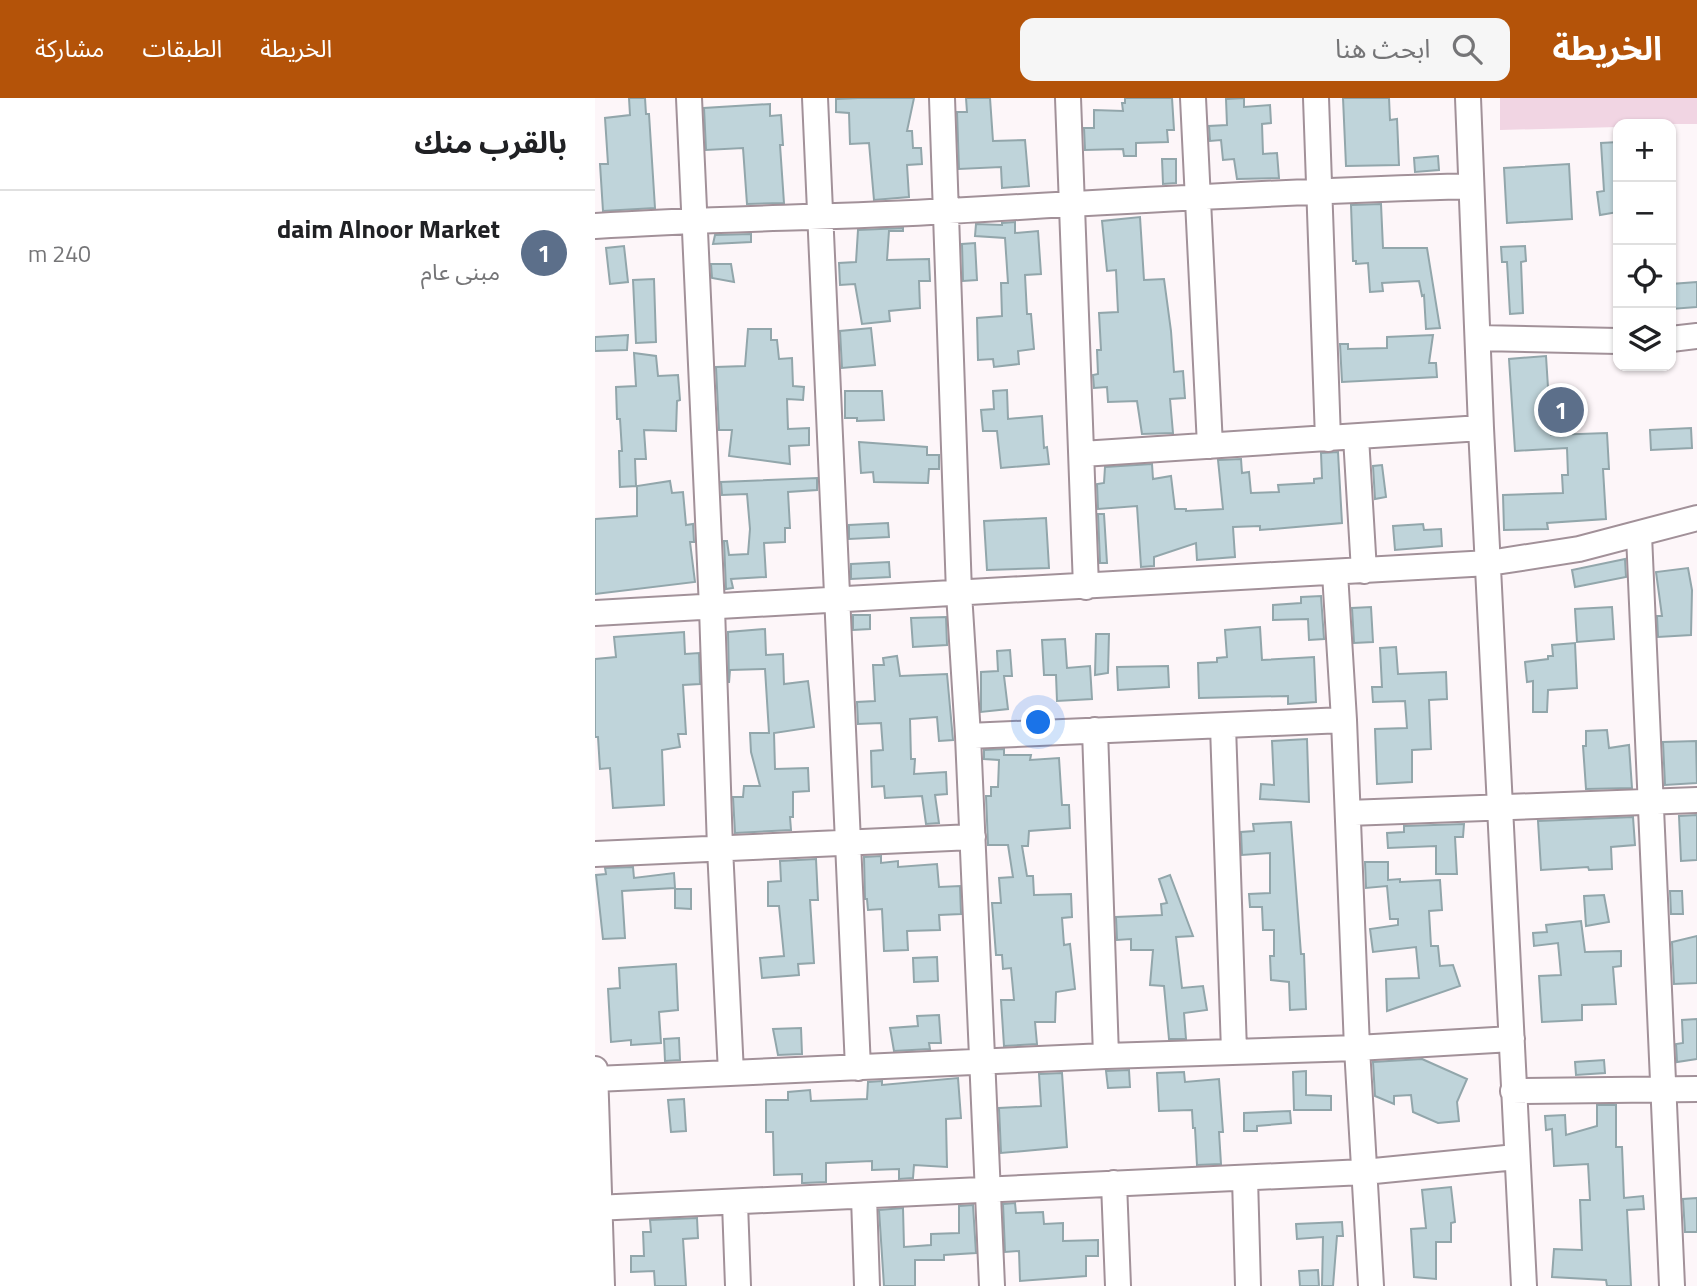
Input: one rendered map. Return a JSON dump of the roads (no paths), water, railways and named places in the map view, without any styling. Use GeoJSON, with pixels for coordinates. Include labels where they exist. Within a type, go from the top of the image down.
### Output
{"type":"FeatureCollection","features":[{"type":"Feature","properties":{"kind":"street"},"geometry":{"type":"LineString","coordinates":[[689,98],[731,1073]]}},
{"type":"Feature","properties":{"kind":"street"},"geometry":{"type":"LineString","coordinates":[[815,98],[857,1068]]}},
{"type":"Feature","properties":{"kind":"street"},"geometry":{"type":"LineString","coordinates":[[942,98],[959,593],[973,837],[992,1286]]}},
{"type":"Feature","properties":{"kind":"street"},"geometry":{"type":"LineString","coordinates":[[1068,98],[1086,587]]}},
{"type":"Feature","properties":{"kind":"street"},"geometry":{"type":"LineString","coordinates":[[1193,98],[1210,446]]}},
{"type":"Feature","properties":{"kind":"street"},"geometry":{"type":"LineString","coordinates":[[1316,98],[1328,439]]}},
{"type":"Feature","properties":{"kind":"street"},"geometry":{"type":"LineString","coordinates":[[1468,98],[1481,428],[1524,1286]]}},
{"type":"Feature","properties":{"kind":"street"},"geometry":{"type":"LineString","coordinates":[[595,226],[694,219],[947,211],[1320,190],[1471,186]]}},
{"type":"Feature","properties":{"kind":"street"},"geometry":{"type":"LineString","coordinates":[[1676,338],[1697,336]]}},
{"type":"Feature","properties":{"kind":"street"},"geometry":{"type":"LineString","coordinates":[[1478,338],[1613,341]]}},
{"type":"Feature","properties":{"kind":"street"},"geometry":{"type":"LineString","coordinates":[[1082,454],[1481,428]]}},
{"type":"Feature","properties":{"kind":"street"},"geometry":{"type":"LineString","coordinates":[[1356,437],[1364,571]]}},
{"type":"Feature","properties":{"kind":"street"},"geometry":{"type":"LineString","coordinates":[[595,613],[1489,563],[1579,549],[1697,518]]}},
{"type":"Feature","properties":{"kind":"street"},"geometry":{"type":"LineString","coordinates":[[1639,535],[1672,1286]]}},
{"type":"Feature","properties":{"kind":"street"},"geometry":{"type":"LineString","coordinates":[[1335,573],[1371,1286]]}},
{"type":"Feature","properties":{"kind":"street"},"geometry":{"type":"LineString","coordinates":[[968,736],[1344,720]]}},
{"type":"Feature","properties":{"kind":"street"},"geometry":{"type":"LineString","coordinates":[[1223,726],[1234,1051]]}},
{"type":"Feature","properties":{"kind":"street"},"geometry":{"type":"LineString","coordinates":[[1095,730],[1106,1056]]}},
{"type":"Feature","properties":{"kind":"street"},"geometry":{"type":"LineString","coordinates":[[1347,813],[1697,800]]}},
{"type":"Feature","properties":{"kind":"street"},"geometry":{"type":"LineString","coordinates":[[595,854],[973,837]]}},
{"type":"Feature","properties":{"kind":"street"},"geometry":{"type":"LineString","coordinates":[[595,1079],[1106,1056],[1357,1048],[1512,1039]]}},
{"type":"Feature","properties":{"kind":"street"},"geometry":{"type":"LineString","coordinates":[[595,1069],[602,1286]]}},
{"type":"Feature","properties":{"kind":"street"},"geometry":{"type":"LineString","coordinates":[[1513,1091],[1697,1089]]}},
{"type":"Feature","properties":{"kind":"street"},"geometry":{"type":"LineString","coordinates":[[598,1208],[1364,1172],[1516,1157]]}},
{"type":"Feature","properties":{"kind":"street"},"geometry":{"type":"LineString","coordinates":[[1245,1178],[1248,1286]]}},
{"type":"Feature","properties":{"kind":"street"},"geometry":{"type":"LineString","coordinates":[[1114,1183],[1118,1286]]}},
{"type":"Feature","properties":{"kind":"street"},"geometry":{"type":"LineString","coordinates":[[864,1197],[867,1286]]}},
{"type":"Feature","properties":{"kind":"street"},"geometry":{"type":"LineString","coordinates":[[735,1203],[738,1286]]}},
{"type":"Feature","properties":{"kind":"place","name":"daim Alnoor Market"},"geometry":{"type":"Point","coordinates":[1561,410]}}]}
